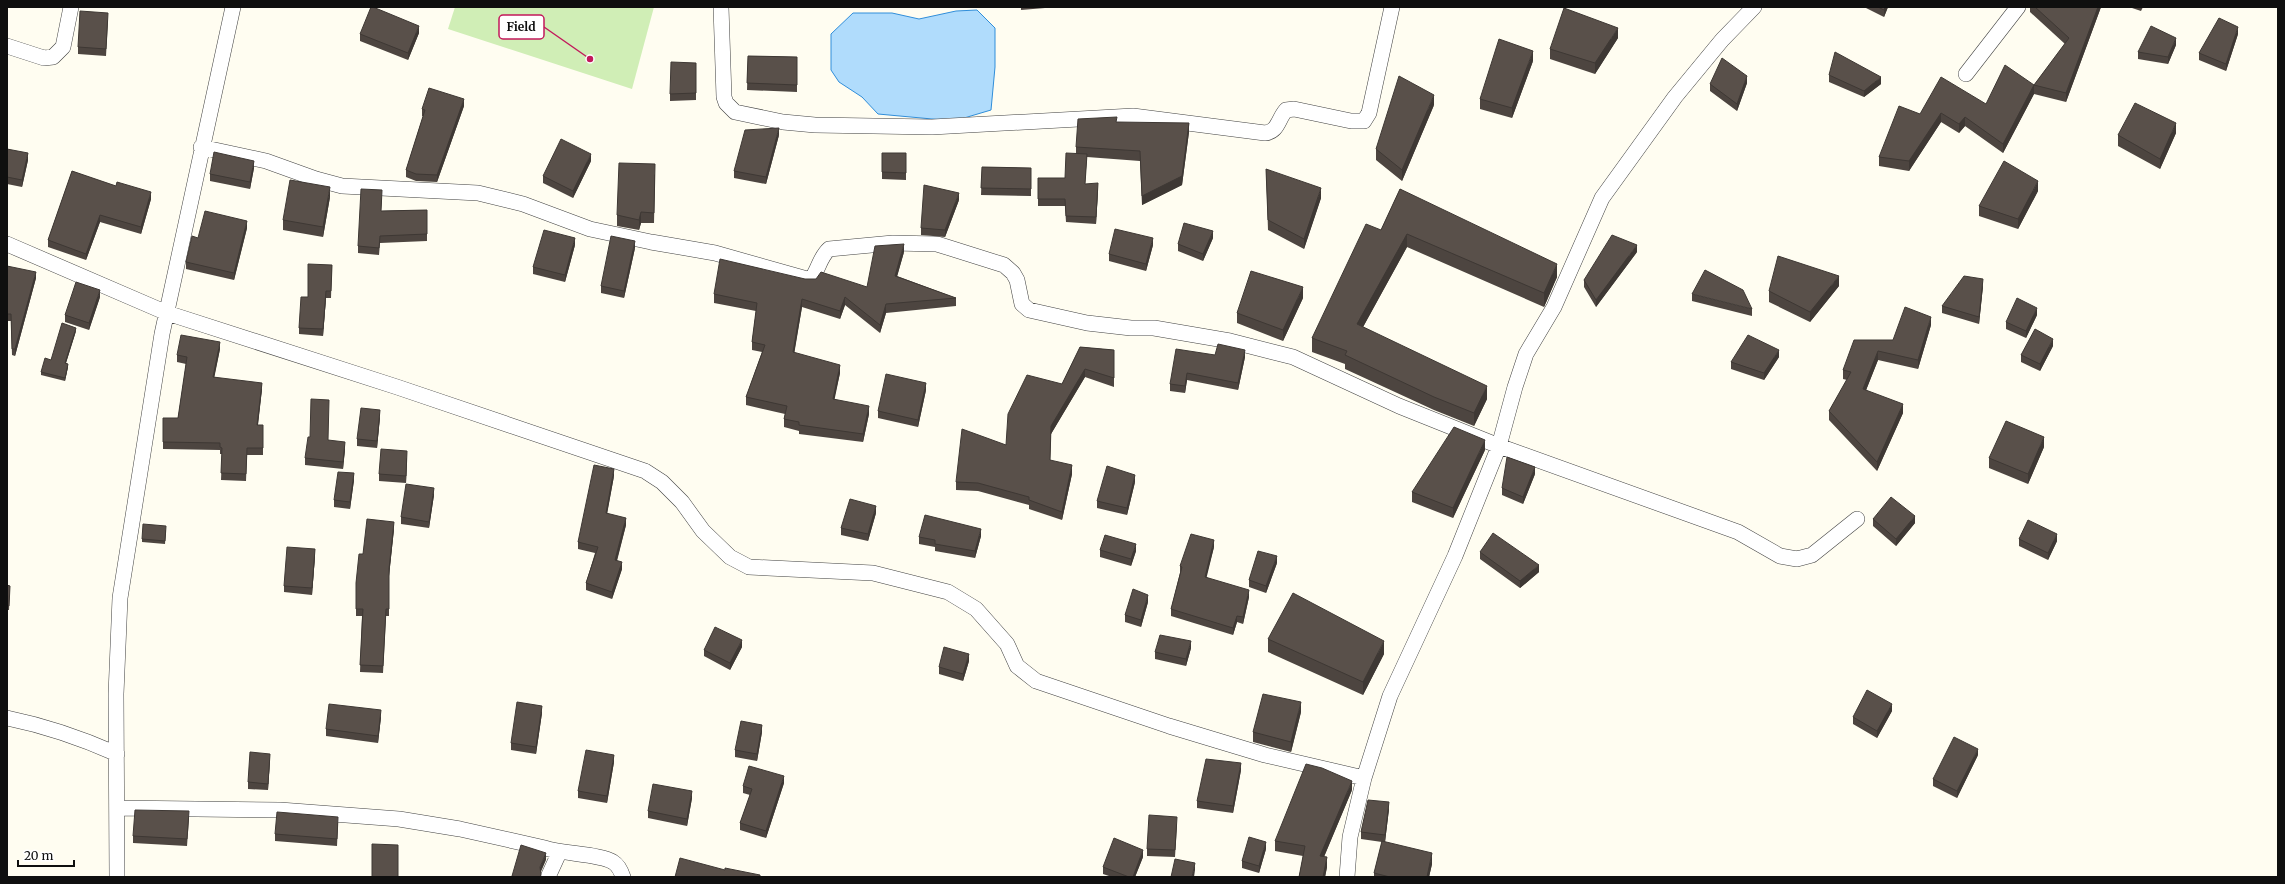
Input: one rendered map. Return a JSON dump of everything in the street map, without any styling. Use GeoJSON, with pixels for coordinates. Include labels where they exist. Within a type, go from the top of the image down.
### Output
{"type":"FeatureCollection","features":[{"type":"Feature","properties":{"kind":"street"},"geometry":{"type":"LineString","coordinates":[[7,46],[44,58],[53,58],[63,48],[71,7]]}},
{"type":"Feature","properties":{"kind":"street"},"geometry":{"type":"LineString","coordinates":[[117,877],[117,754],[120,598],[133,508],[167,313],[201,147],[233,7]]}},
{"type":"Feature","properties":{"kind":"street"},"geometry":{"type":"LineString","coordinates":[[721,7],[724,98],[726,103],[735,112],[751,116],[815,125],[925,127],[1133,116],[1265,133],[1271,133],[1275,129],[1286,110],[1294,109],[1351,121],[1364,121],[1369,113],[1392,7]]}},
{"type":"Feature","properties":{"kind":"street"},"geometry":{"type":"LineString","coordinates":[[1347,877],[1350,837],[1364,778],[1390,696],[1455,556],[1499,446],[1515,387],[1526,354],[1554,307],[1602,198],[1675,96],[1722,40],[1754,7]]}},
{"type":"Feature","properties":{"kind":"street"},"geometry":{"type":"LineString","coordinates":[[1966,74],[2018,7]]}},
{"type":"Feature","properties":{"kind":"street"},"geometry":{"type":"LineString","coordinates":[[201,147],[266,162],[342,186],[478,193],[523,204],[590,229],[651,242],[715,253],[807,279],[812,278],[815,275],[822,255],[829,249],[893,243],[936,244],[1004,266],[1013,273],[1017,280],[1022,304],[1029,310],[1087,323],[1154,328],[1230,341],[1293,357],[1399,406],[1499,446],[1738,532],[1780,556],[1797,559],[1812,555],[1857,519]]}},
{"type":"Feature","properties":{"kind":"street"},"geometry":{"type":"LineString","coordinates":[[7,244],[167,313],[397,387],[645,471],[662,482],[682,502],[703,531],[730,557],[749,567],[873,573],[948,592],[976,609],[1007,644],[1017,666],[1036,681],[1111,708],[1206,737],[1265,754],[1364,778]]}},
{"type":"Feature","properties":{"kind":"street"},"geometry":{"type":"LineString","coordinates":[[7,718],[78,736],[117,754]]}},
{"type":"Feature","properties":{"kind":"street"},"geometry":{"type":"LineString","coordinates":[[117,808],[280,810],[399,819],[460,829],[559,853],[605,858],[618,867],[623,877]]}},
{"type":"Feature","properties":{"kind":"street"},"geometry":{"type":"LineString","coordinates":[[548,877],[559,853]]}},
{"type":"Feature","properties":{"kind":"green space"},"geometry":{"type":"Polygon","coordinates":[[[455,7],[654,7],[632,89],[448,29],[455,7]]]}},
{"type":"Feature","properties":{"kind":"water"},"geometry":{"type":"Polygon","coordinates":[[[977,10],[995,28],[995,67],[991,110],[954,121],[878,114],[862,97],[839,82],[831,70],[831,34],[853,13],[892,13],[919,19],[956,11],[977,10]]]}},
{"type":"Feature","properties":{"kind":"building"},"geometry":{"type":"Polygon","coordinates":[[[371,7],[419,26],[408,53],[360,34],[371,7]]]}},
{"type":"Feature","properties":{"kind":"building"},"geometry":{"type":"Polygon","coordinates":[[[1878,7],[1885,7],[1884,10],[1878,7]]]}},
{"type":"Feature","properties":{"kind":"building"},"geometry":{"type":"Polygon","coordinates":[[[2035,7],[2098,7],[2066,93],[2034,85],[2069,38],[2035,7]]]}},
{"type":"Feature","properties":{"kind":"building"},"geometry":{"type":"Polygon","coordinates":[[[1564,8],[1618,28],[1595,63],[1550,49],[1564,8]]]}},
{"type":"Feature","properties":{"kind":"building"},"geometry":{"type":"Polygon","coordinates":[[[80,11],[108,13],[106,49],[78,47],[80,11]]]}},
{"type":"Feature","properties":{"kind":"building"},"geometry":{"type":"Polygon","coordinates":[[[2219,18],[2238,27],[2226,64],[2199,53],[2219,18]]]}},
{"type":"Feature","properties":{"kind":"building"},"geometry":{"type":"Polygon","coordinates":[[[2151,26],[2176,38],[2168,57],[2138,52],[2151,26]]]}},
{"type":"Feature","properties":{"kind":"building"},"geometry":{"type":"Polygon","coordinates":[[[1499,39],[1533,51],[1512,108],[1480,99],[1499,39]]]}},
{"type":"Feature","properties":{"kind":"building"},"geometry":{"type":"Polygon","coordinates":[[[1835,52],[1881,77],[1864,91],[1829,75],[1835,52]]]}},
{"type":"Feature","properties":{"kind":"building"},"geometry":{"type":"Polygon","coordinates":[[[748,56],[797,57],[797,85],[747,83],[748,56]]]}},
{"type":"Feature","properties":{"kind":"building"},"geometry":{"type":"Polygon","coordinates":[[[1722,58],[1747,76],[1737,104],[1710,84],[1722,58]]]}},
{"type":"Feature","properties":{"kind":"building"},"geometry":{"type":"Polygon","coordinates":[[[671,62],[696,63],[696,93],[670,94],[671,62]]]}},
{"type":"Feature","properties":{"kind":"building"},"geometry":{"type":"Polygon","coordinates":[[[2005,65],[2034,85],[2003,144],[1965,117],[1959,124],[1941,113],[1909,161],[1879,157],[1899,106],[1920,114],[1941,77],[1986,104],[2005,65]]]}},
{"type":"Feature","properties":{"kind":"building"},"geometry":{"type":"Polygon","coordinates":[[[1399,76],[1434,95],[1402,170],[1376,149],[1399,76]]]}},
{"type":"Feature","properties":{"kind":"building"},"geometry":{"type":"Polygon","coordinates":[[[429,88],[464,99],[437,175],[416,174],[406,170],[425,110],[422,109],[429,88]]]}},
{"type":"Feature","properties":{"kind":"building"},"geometry":{"type":"Polygon","coordinates":[[[2135,103],[2176,123],[2160,159],[2118,135],[2135,103]]]}},
{"type":"Feature","properties":{"kind":"building"},"geometry":{"type":"Polygon","coordinates":[[[1117,117],[1116,122],[1189,123],[1182,176],[1142,196],[1140,151],[1076,147],[1078,119],[1117,117]]]}},
{"type":"Feature","properties":{"kind":"building"},"geometry":{"type":"Polygon","coordinates":[[[779,128],[766,177],[734,171],[745,130],[779,128]]]}},
{"type":"Feature","properties":{"kind":"building"},"geometry":{"type":"Polygon","coordinates":[[[561,139],[591,154],[573,191],[543,176],[561,139]]]}},
{"type":"Feature","properties":{"kind":"building"},"geometry":{"type":"Polygon","coordinates":[[[7,149],[28,153],[22,180],[7,177],[7,149]]]}},
{"type":"Feature","properties":{"kind":"building"},"geometry":{"type":"Polygon","coordinates":[[[214,152],[254,161],[250,182],[210,174],[214,152]]]}},
{"type":"Feature","properties":{"kind":"building"},"geometry":{"type":"Polygon","coordinates":[[[882,153],[906,153],[906,173],[882,172],[882,153]]]}},
{"type":"Feature","properties":{"kind":"building"},"geometry":{"type":"Polygon","coordinates":[[[1066,153],[1087,154],[1085,184],[1098,183],[1096,217],[1066,216],[1065,199],[1038,199],[1038,178],[1065,178],[1066,153]]]}},
{"type":"Feature","properties":{"kind":"building"},"geometry":{"type":"Polygon","coordinates":[[[2004,161],[2038,181],[2018,219],[1979,206],[2004,161]]]}},
{"type":"Feature","properties":{"kind":"building"},"geometry":{"type":"Polygon","coordinates":[[[619,163],[655,164],[654,213],[641,212],[639,220],[617,215],[619,163]]]}},
{"type":"Feature","properties":{"kind":"building"},"geometry":{"type":"Polygon","coordinates":[[[982,167],[1031,168],[1031,189],[981,188],[982,167]]]}},
{"type":"Feature","properties":{"kind":"building"},"geometry":{"type":"Polygon","coordinates":[[[1266,169],[1321,188],[1304,239],[1268,220],[1266,169]]]}},
{"type":"Feature","properties":{"kind":"building"},"geometry":{"type":"Polygon","coordinates":[[[72,171],[116,186],[117,182],[151,192],[141,227],[100,215],[86,254],[48,240],[72,171]]]}},
{"type":"Feature","properties":{"kind":"building"},"geometry":{"type":"Polygon","coordinates":[[[290,180],[330,187],[323,227],[283,220],[290,180]]]}},
{"type":"Feature","properties":{"kind":"building"},"geometry":{"type":"Polygon","coordinates":[[[924,185],[959,193],[945,230],[921,228],[924,185]]]}},
{"type":"Feature","properties":{"kind":"building"},"geometry":{"type":"Polygon","coordinates":[[[361,189],[382,190],[381,211],[427,210],[427,234],[380,236],[379,248],[358,246],[361,189]]]}},
{"type":"Feature","properties":{"kind":"building"},"geometry":{"type":"Polygon","coordinates":[[[1400,189],[1557,264],[1544,293],[1407,234],[1357,324],[1487,386],[1474,413],[1434,397],[1345,355],[1347,351],[1312,338],[1366,224],[1381,230],[1400,189]]]}},
{"type":"Feature","properties":{"kind":"building"},"geometry":{"type":"Polygon","coordinates":[[[205,211],[247,221],[234,273],[186,262],[192,236],[198,238],[205,211]]]}},
{"type":"Feature","properties":{"kind":"building"},"geometry":{"type":"Polygon","coordinates":[[[1184,223],[1213,231],[1203,254],[1178,244],[1184,223]]]}},
{"type":"Feature","properties":{"kind":"building"},"geometry":{"type":"Polygon","coordinates":[[[1115,229],[1153,238],[1146,264],[1109,254],[1115,229]]]}},
{"type":"Feature","properties":{"kind":"building"},"geometry":{"type":"Polygon","coordinates":[[[544,230],[575,238],[565,275],[533,267],[544,230]]]}},
{"type":"Feature","properties":{"kind":"building"},"geometry":{"type":"Polygon","coordinates":[[[1612,235],[1637,245],[1596,300],[1584,280],[1612,235]]]}},
{"type":"Feature","properties":{"kind":"building"},"geometry":{"type":"Polygon","coordinates":[[[611,236],[635,241],[624,291],[601,286],[611,236]]]}},
{"type":"Feature","properties":{"kind":"building"},"geometry":{"type":"Polygon","coordinates":[[[904,244],[895,276],[956,298],[886,304],[880,325],[845,297],[840,311],[802,299],[793,352],[840,365],[833,399],[869,406],[863,434],[799,425],[799,422],[784,419],[787,406],[746,397],[765,345],[752,342],[757,303],[714,294],[720,259],[805,279],[816,279],[821,272],[867,287],[875,246],[904,244]]]}},
{"type":"Feature","properties":{"kind":"building"},"geometry":{"type":"Polygon","coordinates":[[[1778,256],[1839,276],[1810,312],[1769,291],[1778,256]]]}},
{"type":"Feature","properties":{"kind":"building"},"geometry":{"type":"Polygon","coordinates":[[[308,264],[332,265],[331,291],[326,291],[323,329],[299,328],[301,297],[308,297],[308,264]]]}},
{"type":"Feature","properties":{"kind":"building"},"geometry":{"type":"Polygon","coordinates":[[[7,266],[36,272],[15,349],[12,349],[11,314],[7,314],[7,266]]]}},
{"type":"Feature","properties":{"kind":"building"},"geometry":{"type":"Polygon","coordinates":[[[1705,270],[1743,290],[1752,309],[1692,294],[1705,270]]]}},
{"type":"Feature","properties":{"kind":"building"},"geometry":{"type":"Polygon","coordinates":[[[1251,271],[1303,287],[1283,330],[1237,313],[1251,271]]]}},
{"type":"Feature","properties":{"kind":"building"},"geometry":{"type":"Polygon","coordinates":[[[1964,276],[1983,279],[1979,317],[1942,306],[1964,276]]]}},
{"type":"Feature","properties":{"kind":"building"},"geometry":{"type":"Polygon","coordinates":[[[76,282],[100,290],[89,323],[65,315],[76,282]]]}},
{"type":"Feature","properties":{"kind":"building"},"geometry":{"type":"Polygon","coordinates":[[[2017,298],[2037,308],[2026,331],[2006,322],[2017,298]]]}},
{"type":"Feature","properties":{"kind":"building"},"geometry":{"type":"Polygon","coordinates":[[[1905,307],[1931,317],[1918,360],[1878,351],[1863,389],[1903,404],[1877,462],[1829,411],[1851,372],[1843,370],[1854,340],[1893,340],[1905,307]]]}},
{"type":"Feature","properties":{"kind":"building"},"geometry":{"type":"Polygon","coordinates":[[[62,323],[76,328],[65,363],[68,364],[65,378],[41,372],[45,358],[51,360],[62,323]]]}},
{"type":"Feature","properties":{"kind":"building"},"geometry":{"type":"Polygon","coordinates":[[[2035,329],[2053,339],[2040,364],[2021,355],[2035,329]]]}},
{"type":"Feature","properties":{"kind":"building"},"geometry":{"type":"Polygon","coordinates":[[[181,335],[220,342],[213,377],[262,383],[257,425],[263,425],[263,448],[247,448],[246,474],[221,473],[222,448],[220,447],[220,443],[163,442],[163,418],[178,418],[187,357],[177,355],[181,335]]]}},
{"type":"Feature","properties":{"kind":"building"},"geometry":{"type":"Polygon","coordinates":[[[1748,335],[1779,350],[1764,373],[1731,362],[1748,335]]]}},
{"type":"Feature","properties":{"kind":"building"},"geometry":{"type":"Polygon","coordinates":[[[1218,344],[1245,350],[1238,383],[1187,373],[1185,386],[1170,384],[1176,349],[1215,355],[1218,344]]]}},
{"type":"Feature","properties":{"kind":"building"},"geometry":{"type":"Polygon","coordinates":[[[1080,347],[1114,350],[1114,378],[1085,369],[1051,426],[1050,460],[1072,465],[1062,512],[1029,500],[1029,497],[978,483],[956,482],[962,429],[1006,445],[1008,414],[1027,375],[1062,384],[1080,347]]]}},
{"type":"Feature","properties":{"kind":"building"},"geometry":{"type":"Polygon","coordinates":[[[886,374],[926,383],[918,420],[878,411],[886,374]]]}},
{"type":"Feature","properties":{"kind":"building"},"geometry":{"type":"Polygon","coordinates":[[[311,399],[329,400],[328,440],[345,442],[343,462],[305,458],[308,437],[310,437],[311,399]]]}},
{"type":"Feature","properties":{"kind":"building"},"geometry":{"type":"Polygon","coordinates":[[[361,408],[380,410],[377,441],[357,439],[361,408]]]}},
{"type":"Feature","properties":{"kind":"building"},"geometry":{"type":"Polygon","coordinates":[[[2006,421],[2044,437],[2028,474],[1989,458],[2006,421]]]}},
{"type":"Feature","properties":{"kind":"building"},"geometry":{"type":"Polygon","coordinates":[[[1454,427],[1485,440],[1453,508],[1412,492],[1454,427]]]}},
{"type":"Feature","properties":{"kind":"building"},"geometry":{"type":"Polygon","coordinates":[[[381,449],[407,451],[406,476],[379,474],[381,449]]]}},
{"type":"Feature","properties":{"kind":"building"},"geometry":{"type":"Polygon","coordinates":[[[1507,457],[1535,467],[1523,497],[1502,488],[1507,457]]]}},
{"type":"Feature","properties":{"kind":"building"},"geometry":{"type":"Polygon","coordinates":[[[594,465],[614,469],[606,513],[626,518],[615,560],[622,562],[612,592],[586,583],[598,547],[578,542],[594,465]]]}},
{"type":"Feature","properties":{"kind":"building"},"geometry":{"type":"Polygon","coordinates":[[[1107,466],[1135,475],[1127,508],[1097,501],[1107,466]]]}},
{"type":"Feature","properties":{"kind":"building"},"geometry":{"type":"Polygon","coordinates":[[[338,472],[354,473],[350,502],[334,500],[338,472]]]}},
{"type":"Feature","properties":{"kind":"building"},"geometry":{"type":"Polygon","coordinates":[[[406,484],[434,488],[429,522],[401,517],[406,484]]]}},
{"type":"Feature","properties":{"kind":"building"},"geometry":{"type":"Polygon","coordinates":[[[1891,497],[1915,516],[1896,539],[1873,519],[1891,497]]]}},
{"type":"Feature","properties":{"kind":"building"},"geometry":{"type":"Polygon","coordinates":[[[850,499],[876,506],[868,534],[841,528],[850,499]]]}},
{"type":"Feature","properties":{"kind":"building"},"geometry":{"type":"Polygon","coordinates":[[[925,515],[981,529],[975,551],[935,544],[935,540],[919,537],[925,515]]]}},
{"type":"Feature","properties":{"kind":"building"},"geometry":{"type":"Polygon","coordinates":[[[367,519],[394,522],[389,569],[389,609],[386,609],[383,666],[360,665],[363,609],[356,609],[356,583],[359,554],[363,554],[367,519]]]}},
{"type":"Feature","properties":{"kind":"building"},"geometry":{"type":"Polygon","coordinates":[[[2028,520],[2057,534],[2048,553],[2019,539],[2028,520]]]}},
{"type":"Feature","properties":{"kind":"building"},"geometry":{"type":"Polygon","coordinates":[[[143,524],[166,526],[165,541],[142,539],[143,524]]]}},
{"type":"Feature","properties":{"kind":"building"},"geometry":{"type":"Polygon","coordinates":[[[1493,533],[1539,565],[1520,581],[1480,552],[1493,533]]]}},
{"type":"Feature","properties":{"kind":"building"},"geometry":{"type":"Polygon","coordinates":[[[1191,534],[1214,540],[1205,577],[1249,590],[1243,617],[1237,616],[1233,628],[1171,609],[1182,567],[1180,566],[1191,534]]]}},
{"type":"Feature","properties":{"kind":"building"},"geometry":{"type":"Polygon","coordinates":[[[1105,535],[1136,544],[1131,559],[1100,550],[1105,535]]]}},
{"type":"Feature","properties":{"kind":"building"},"geometry":{"type":"Polygon","coordinates":[[[287,547],[315,549],[312,588],[284,586],[287,547]]]}},
{"type":"Feature","properties":{"kind":"building"},"geometry":{"type":"Polygon","coordinates":[[[1258,551],[1277,556],[1266,586],[1249,580],[1258,551]]]}},
{"type":"Feature","properties":{"kind":"building"},"geometry":{"type":"Polygon","coordinates":[[[7,585],[10,586],[9,606],[7,606],[7,585]]]}},
{"type":"Feature","properties":{"kind":"building"},"geometry":{"type":"Polygon","coordinates":[[[1133,589],[1148,595],[1141,620],[1125,615],[1133,589]]]}},
{"type":"Feature","properties":{"kind":"building"},"geometry":{"type":"Polygon","coordinates":[[[1293,593],[1384,641],[1363,682],[1268,639],[1293,593]]]}},
{"type":"Feature","properties":{"kind":"building"},"geometry":{"type":"Polygon","coordinates":[[[715,627],[742,640],[730,663],[704,650],[715,627]]]}},
{"type":"Feature","properties":{"kind":"building"},"geometry":{"type":"Polygon","coordinates":[[[1160,635],[1191,641],[1186,659],[1155,652],[1160,635]]]}},
{"type":"Feature","properties":{"kind":"building"},"geometry":{"type":"Polygon","coordinates":[[[944,647],[969,654],[963,674],[939,667],[944,647]]]}},
{"type":"Feature","properties":{"kind":"building"},"geometry":{"type":"Polygon","coordinates":[[[1867,690],[1892,704],[1877,731],[1853,717],[1867,690]]]}},
{"type":"Feature","properties":{"kind":"building"},"geometry":{"type":"Polygon","coordinates":[[[1263,694],[1301,702],[1291,742],[1253,732],[1263,694]]]}},
{"type":"Feature","properties":{"kind":"building"},"geometry":{"type":"Polygon","coordinates":[[[517,702],[542,706],[536,747],[511,743],[517,702]]]}},
{"type":"Feature","properties":{"kind":"building"},"geometry":{"type":"Polygon","coordinates":[[[329,704],[381,710],[378,736],[326,729],[329,704]]]}},
{"type":"Feature","properties":{"kind":"building"},"geometry":{"type":"Polygon","coordinates":[[[741,721],[762,725],[757,754],[735,750],[741,721]]]}},
{"type":"Feature","properties":{"kind":"building"},"geometry":{"type":"Polygon","coordinates":[[[1954,737],[1978,749],[1957,791],[1933,779],[1954,737]]]}},
{"type":"Feature","properties":{"kind":"building"},"geometry":{"type":"Polygon","coordinates":[[[586,750],[614,755],[607,796],[578,791],[586,750]]]}},
{"type":"Feature","properties":{"kind":"building"},"geometry":{"type":"Polygon","coordinates":[[[250,752],[270,754],[268,784],[248,782],[250,752]]]}},
{"type":"Feature","properties":{"kind":"building"},"geometry":{"type":"Polygon","coordinates":[[[1206,759],[1241,763],[1233,806],[1197,801],[1206,759]]]}},
{"type":"Feature","properties":{"kind":"building"},"geometry":{"type":"Polygon","coordinates":[[[1306,764],[1322,768],[1352,781],[1320,856],[1327,857],[1323,877],[1299,877],[1305,846],[1275,841],[1306,764]]]}},
{"type":"Feature","properties":{"kind":"building"},"geometry":{"type":"Polygon","coordinates":[[[749,766],[784,776],[766,831],[740,823],[752,789],[743,786],[749,766]]]}},
{"type":"Feature","properties":{"kind":"building"},"geometry":{"type":"Polygon","coordinates":[[[653,784],[692,791],[687,819],[648,811],[653,784]]]}},
{"type":"Feature","properties":{"kind":"building"},"geometry":{"type":"Polygon","coordinates":[[[1368,800],[1389,802],[1385,835],[1361,832],[1368,800]]]}},
{"type":"Feature","properties":{"kind":"building"},"geometry":{"type":"Polygon","coordinates":[[[135,810],[189,811],[187,839],[133,836],[135,810]]]}},
{"type":"Feature","properties":{"kind":"building"},"geometry":{"type":"Polygon","coordinates":[[[277,812],[338,817],[337,839],[275,834],[277,812]]]}},
{"type":"Feature","properties":{"kind":"building"},"geometry":{"type":"Polygon","coordinates":[[[1149,815],[1177,817],[1175,850],[1147,849],[1149,815]]]}},
{"type":"Feature","properties":{"kind":"building"},"geometry":{"type":"Polygon","coordinates":[[[1249,837],[1266,842],[1259,866],[1242,861],[1249,837]]]}},
{"type":"Feature","properties":{"kind":"building"},"geometry":{"type":"Polygon","coordinates":[[[1114,838],[1143,850],[1133,877],[1129,877],[1103,867],[1114,838]]]}},
{"type":"Feature","properties":{"kind":"building"},"geometry":{"type":"Polygon","coordinates":[[[1382,841],[1432,853],[1427,877],[1390,877],[1374,873],[1382,841]]]}},
{"type":"Feature","properties":{"kind":"building"},"geometry":{"type":"Polygon","coordinates":[[[372,844],[398,845],[398,877],[372,877],[372,844]]]}},
{"type":"Feature","properties":{"kind":"building"},"geometry":{"type":"Polygon","coordinates":[[[521,845],[546,853],[540,867],[540,877],[512,876],[521,845]]]}},
{"type":"Feature","properties":{"kind":"building"},"geometry":{"type":"Polygon","coordinates":[[[680,858],[725,870],[725,868],[760,875],[760,877],[675,877],[680,858]]]}},
{"type":"Feature","properties":{"kind":"building"},"geometry":{"type":"Polygon","coordinates":[[[1175,859],[1195,863],[1192,877],[1171,877],[1175,859]]]}},
{"type":"Feature","properties":{"kind":"place","name":"Field"},"geometry":{"type":"Point","coordinates":[590,59]}}]}
